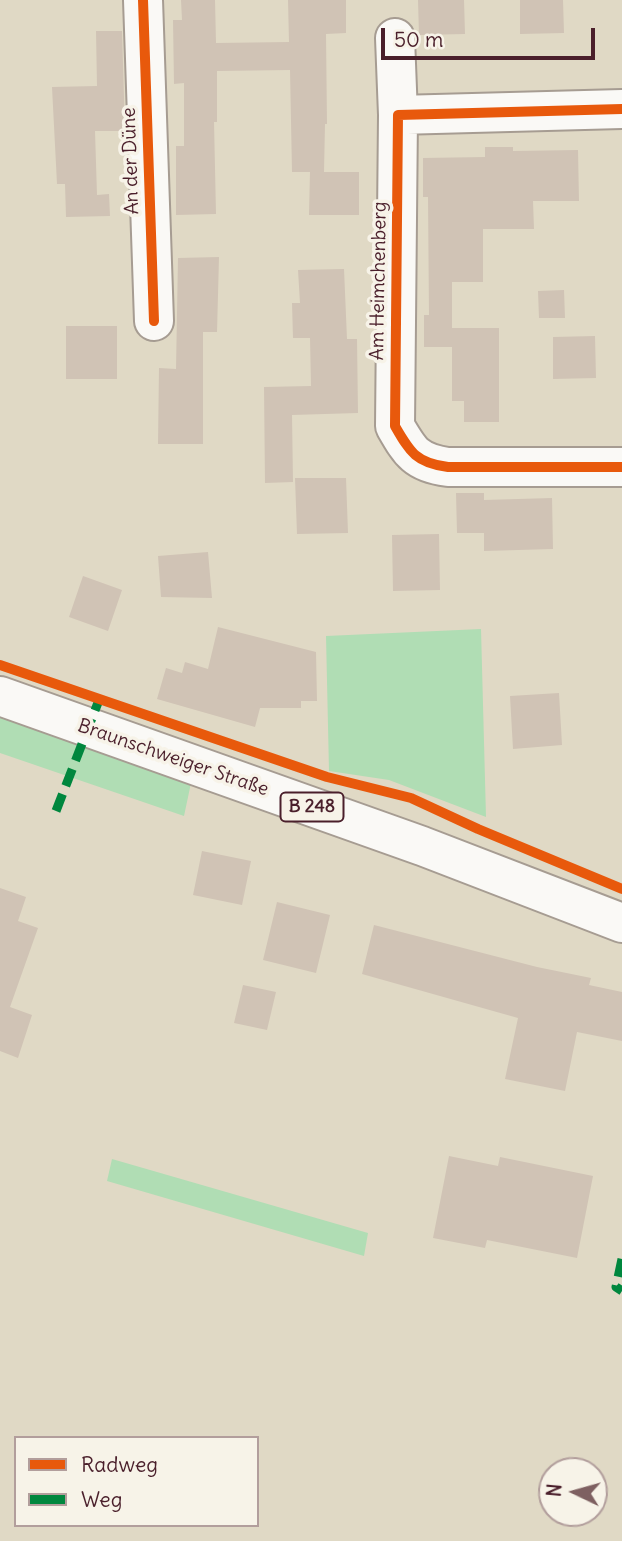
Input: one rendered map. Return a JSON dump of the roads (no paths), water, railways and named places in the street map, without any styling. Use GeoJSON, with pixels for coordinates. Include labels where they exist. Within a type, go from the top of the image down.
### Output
{"type":"FeatureCollection","features":[{"type":"Feature","properties":{"kind":"street","name":"An der Düne"},"geometry":{"type":"LineString","coordinates":[[143,0],[154,321]]}},
{"type":"Feature","properties":{"kind":"street","name":"Am Heimchenberg"},"geometry":{"type":"LineString","coordinates":[[395,38],[398,115],[395,426],[415,456],[432,465],[622,467]]}},
{"type":"Feature","properties":{"kind":"street"},"geometry":{"type":"LineString","coordinates":[[398,115],[622,108]]}},
{"type":"Feature","properties":{"kind":"street","name":"Braunschweiger Straße"},"geometry":{"type":"LineString","coordinates":[[0,696],[422,846],[622,923]]}}]}
